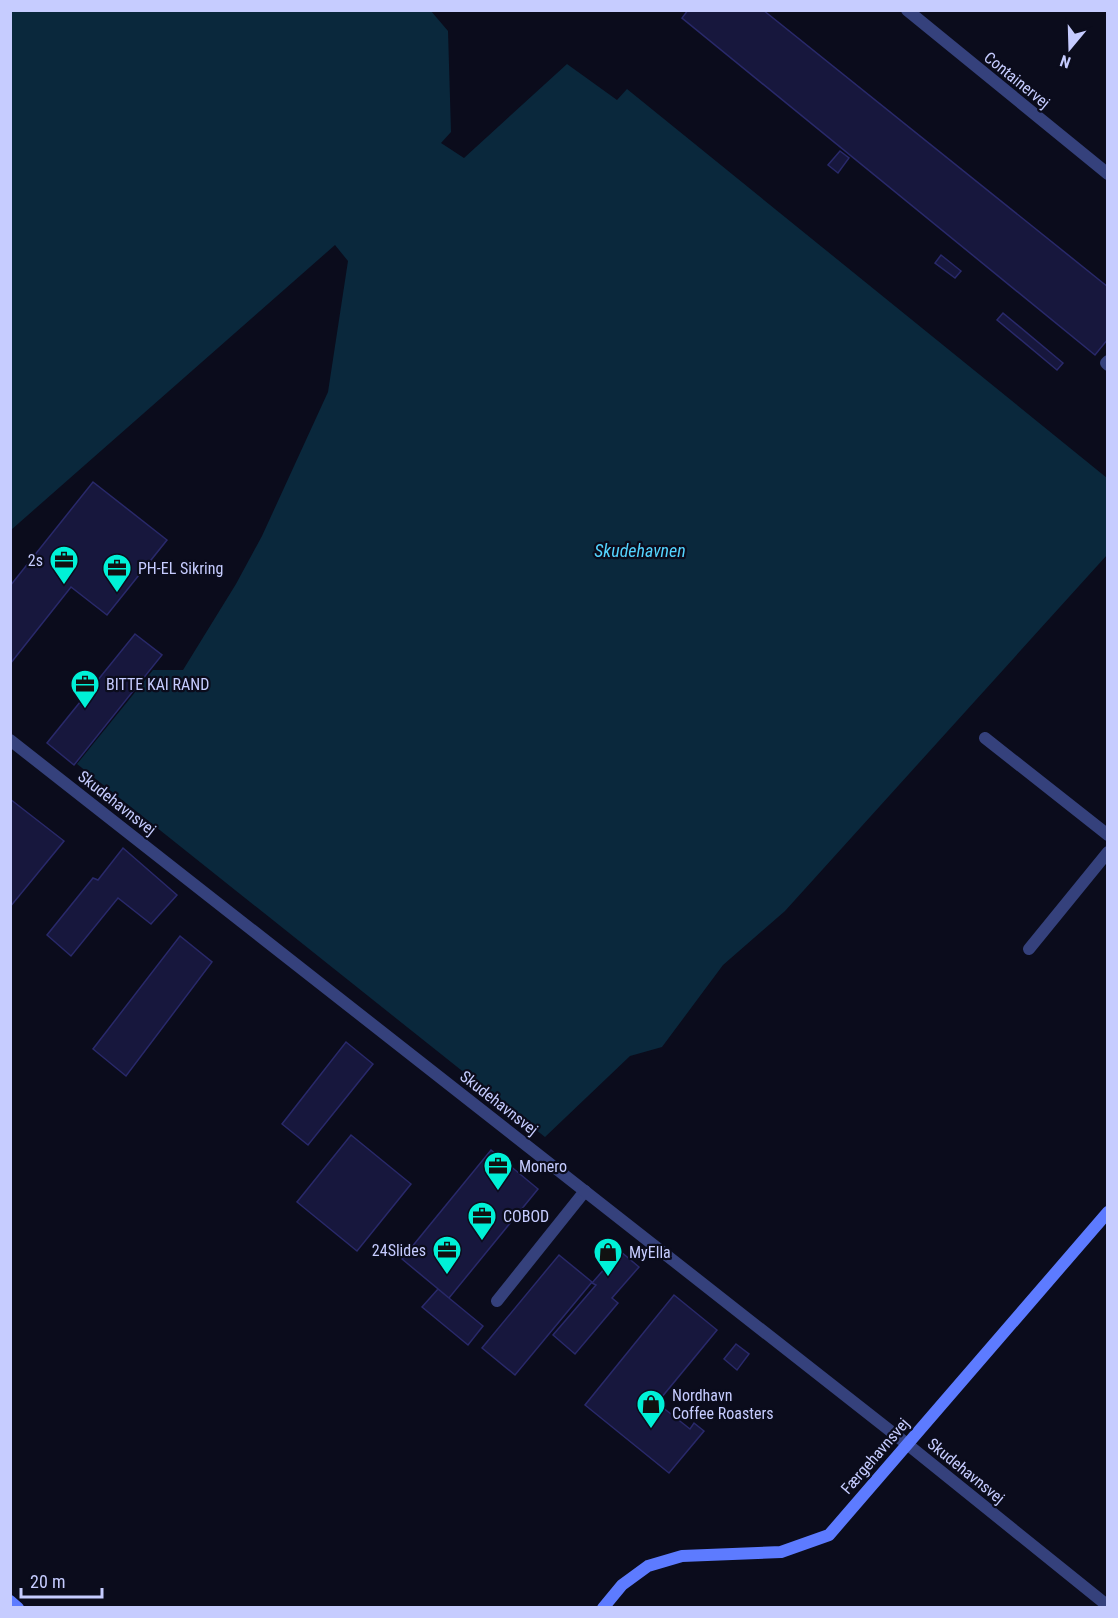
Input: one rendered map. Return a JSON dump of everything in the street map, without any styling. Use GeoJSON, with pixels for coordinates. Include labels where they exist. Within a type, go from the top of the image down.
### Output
{"type":"FeatureCollection","features":[{"type":"Feature","properties":{"kind":"street","name":"Containervej"},"geometry":{"type":"LineString","coordinates":[[907,10],[1107,174]]}},
{"type":"Feature","properties":{"kind":"street"},"geometry":{"type":"LineString","coordinates":[[985,738],[1107,835]]}},
{"type":"Feature","properties":{"kind":"street","name":"Skudehavnsvej"},"geometry":{"type":"LineString","coordinates":[[10,740],[907,1444],[1107,1606]]}},
{"type":"Feature","properties":{"kind":"street"},"geometry":{"type":"LineString","coordinates":[[1029,949],[1107,852]]}},
{"type":"Feature","properties":{"kind":"street"},"geometry":{"type":"LineString","coordinates":[[497,1302],[585,1191]]}},
{"type":"Feature","properties":{"kind":"street","name":"Færgehavnsvej"},"geometry":{"type":"LineString","coordinates":[[603,1608],[622,1585],[648,1566],[682,1556],[781,1552],[829,1535],[1107,1212]]}},
{"type":"Feature","properties":{"kind":"street"},"geometry":{"type":"LineString","coordinates":[[10,1601],[18,1608]]}},
{"type":"Feature","properties":{"kind":"water","name":"Skudehavnen"},"geometry":{"type":"Polygon","coordinates":[[[11,10],[431,11],[448,31],[451,132],[441,143],[464,158],[567,64],[617,100],[627,89],[1107,478],[1107,555],[785,911],[723,965],[662,1047],[630,1056],[545,1137],[77,764],[153,670],[183,670],[236,584],[262,536],[328,392],[348,261],[335,245],[11,530],[11,10]]]}},
{"type":"Feature","properties":{"kind":"building"},"geometry":{"type":"Polygon","coordinates":[[[688,10],[763,10],[1108,287],[1108,339],[1095,355],[682,18],[688,10]]]}},
{"type":"Feature","properties":{"kind":"building"},"geometry":{"type":"Polygon","coordinates":[[[840,151],[849,158],[838,173],[828,165],[840,151]]]}},
{"type":"Feature","properties":{"kind":"building"},"geometry":{"type":"Polygon","coordinates":[[[941,255],[961,271],[955,278],[935,263],[941,255]]]}},
{"type":"Feature","properties":{"kind":"building"},"geometry":{"type":"Polygon","coordinates":[[[1003,313],[1063,363],[1057,370],[997,320],[1003,313]]]}},
{"type":"Feature","properties":{"kind":"building"},"geometry":{"type":"Polygon","coordinates":[[[93,482],[167,540],[107,615],[71,587],[10,664],[10,586],[93,482]]]}},
{"type":"Feature","properties":{"kind":"building"},"geometry":{"type":"Polygon","coordinates":[[[135,634],[162,655],[74,765],[47,743],[135,634]]]}},
{"type":"Feature","properties":{"kind":"building"},"geometry":{"type":"Polygon","coordinates":[[[10,799],[64,841],[10,907],[10,799]]]}},
{"type":"Feature","properties":{"kind":"building"},"geometry":{"type":"Polygon","coordinates":[[[123,848],[177,895],[151,924],[118,898],[71,956],[47,935],[93,878],[98,880],[123,848]]]}},
{"type":"Feature","properties":{"kind":"building"},"geometry":{"type":"Polygon","coordinates":[[[180,936],[212,962],[126,1076],[93,1049],[180,936]]]}},
{"type":"Feature","properties":{"kind":"building"},"geometry":{"type":"Polygon","coordinates":[[[346,1042],[373,1064],[308,1145],[282,1124],[346,1042]]]}},
{"type":"Feature","properties":{"kind":"building"},"geometry":{"type":"Polygon","coordinates":[[[351,1135],[411,1184],[357,1251],[297,1202],[351,1135]]]}},
{"type":"Feature","properties":{"kind":"building"},"geometry":{"type":"Polygon","coordinates":[[[491,1150],[538,1189],[449,1298],[402,1259],[491,1150]]]}},
{"type":"Feature","properties":{"kind":"building"},"geometry":{"type":"Polygon","coordinates":[[[620,1251],[639,1267],[612,1298],[618,1303],[575,1354],[553,1335],[596,1285],[592,1283],[620,1251]]]}},
{"type":"Feature","properties":{"kind":"building"},"geometry":{"type":"Polygon","coordinates":[[[559,1255],[592,1282],[515,1375],[482,1348],[559,1255]]]}},
{"type":"Feature","properties":{"kind":"building"},"geometry":{"type":"Polygon","coordinates":[[[438,1289],[483,1326],[468,1345],[422,1307],[438,1289]]]}},
{"type":"Feature","properties":{"kind":"building"},"geometry":{"type":"Polygon","coordinates":[[[674,1295],[717,1330],[657,1403],[690,1429],[694,1423],[704,1431],[669,1473],[585,1405],[674,1295]]]}},
{"type":"Feature","properties":{"kind":"building"},"geometry":{"type":"Polygon","coordinates":[[[736,1344],[749,1354],[737,1370],[724,1359],[736,1344]]]}},
{"type":"Feature","properties":{"kind":"place","name":"2s"},"geometry":{"type":"Point","coordinates":[64,586]}},
{"type":"Feature","properties":{"kind":"place","name":"PH-EL Sikring"},"geometry":{"type":"Point","coordinates":[117,594]}},
{"type":"Feature","properties":{"kind":"place","name":"BITTE KAI RAND"},"geometry":{"type":"Point","coordinates":[85,710]}},
{"type":"Feature","properties":{"kind":"place","name":"Monero"},"geometry":{"type":"Point","coordinates":[498,1192]}},
{"type":"Feature","properties":{"kind":"place","name":"COBOD"},"geometry":{"type":"Point","coordinates":[482,1242]}},
{"type":"Feature","properties":{"kind":"place","name":"24Slides"},"geometry":{"type":"Point","coordinates":[447,1276]}},
{"type":"Feature","properties":{"kind":"place","name":"MyElla"},"geometry":{"type":"Point","coordinates":[608,1278]}},
{"type":"Feature","properties":{"kind":"place","name":"Nordhavn Coffee Roasters"},"geometry":{"type":"Point","coordinates":[651,1430]}}]}
